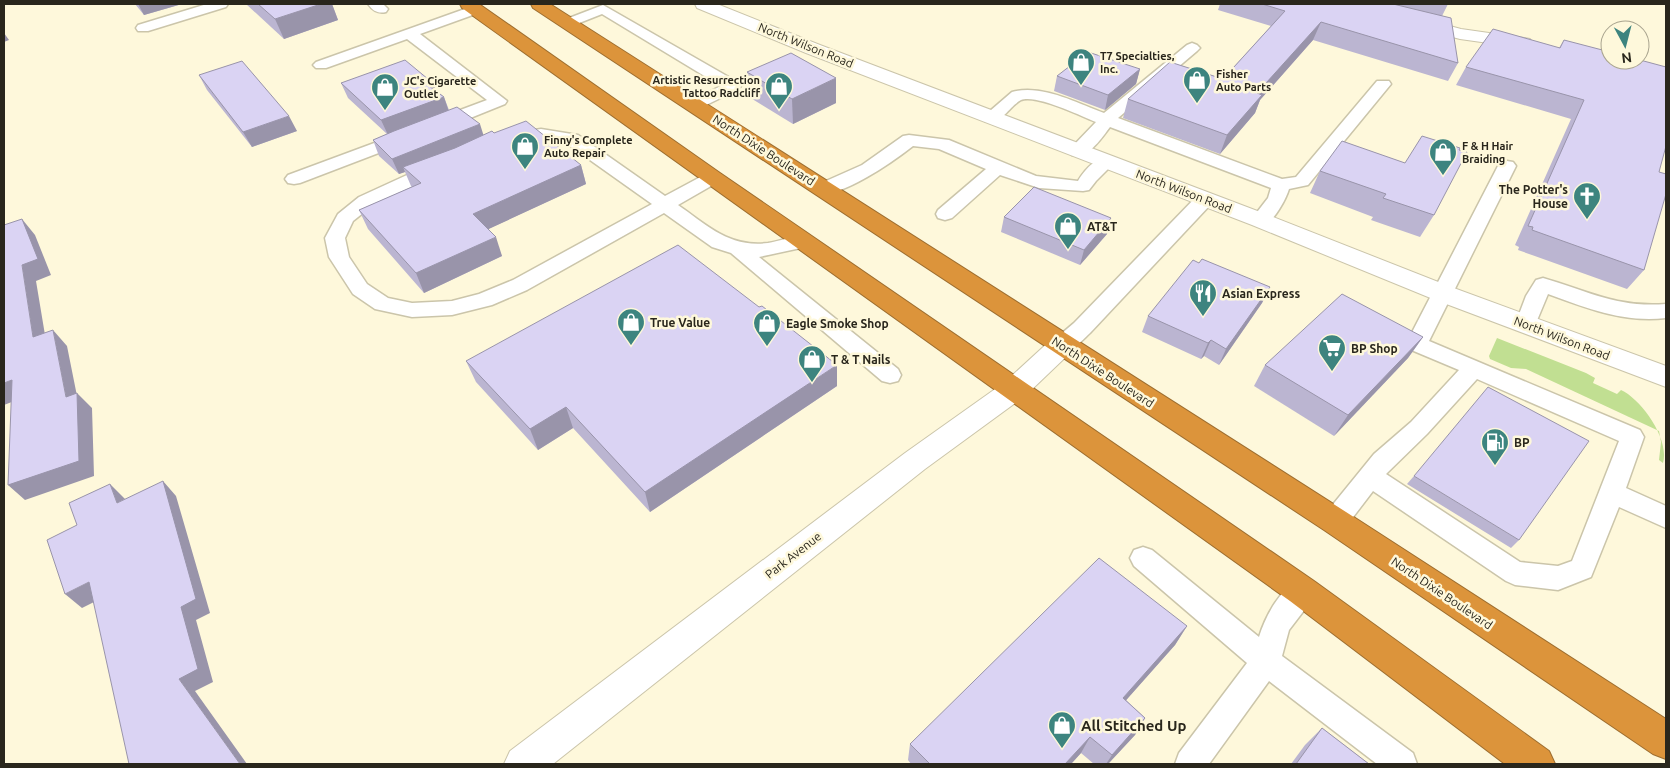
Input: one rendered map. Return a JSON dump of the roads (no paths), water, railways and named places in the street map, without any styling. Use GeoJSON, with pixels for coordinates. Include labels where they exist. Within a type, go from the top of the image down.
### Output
{"type":"FeatureCollection","features":[{"type":"Feature","properties":{"kind":"highway","name":"North Dixie Boulevard"},"geometry":{"type":"LineString","coordinates":[[540,4],[1335,521],[1666,741]]}},
{"type":"Feature","properties":{"kind":"highway"},"geometry":{"type":"LineString","coordinates":[[472,7],[712,178],[1302,591],[1536,764]]}},
{"type":"Feature","properties":{"kind":"main road","name":"North Wilson Road"},"geometry":{"type":"LineString","coordinates":[[703,4],[813,49],[1260,220],[1442,293],[1666,377]]}},
{"type":"Feature","properties":{"kind":"main road"},"geometry":{"type":"LineString","coordinates":[[1348,4],[1460,34],[1537,46]]}},
{"type":"Feature","properties":{"kind":"main road","name":"Park Avenue"},"geometry":{"type":"LineString","coordinates":[[523,764],[915,461],[1015,389],[1062,345]]}},
{"type":"Feature","properties":{"kind":"lane"},"geometry":{"type":"LineString","coordinates":[[143,28],[221,4]]}},
{"type":"Feature","properties":{"kind":"lane"},"geometry":{"type":"LineString","coordinates":[[321,65],[409,33],[472,7]]}},
{"type":"Feature","properties":{"kind":"lane"},"geometry":{"type":"LineString","coordinates":[[569,23],[603,9],[733,86],[694,105]]}},
{"type":"Feature","properties":{"kind":"lane"},"geometry":{"type":"LineString","coordinates":[[294,179],[499,101],[409,33]]}},
{"type":"Feature","properties":{"kind":"lane"},"geometry":{"type":"LineString","coordinates":[[1078,151],[1096,134],[1106,120],[1192,48]]}},
{"type":"Feature","properties":{"kind":"lane"},"geometry":{"type":"LineString","coordinates":[[991,117],[1018,94],[1040,95],[1281,185],[1302,181],[1383,84]]}},
{"type":"Feature","properties":{"kind":"lane"},"geometry":{"type":"LineString","coordinates":[[493,145],[512,137],[536,132],[555,133],[572,139],[719,243],[738,251],[890,375]]}},
{"type":"Feature","properties":{"kind":"lane"},"geometry":{"type":"LineString","coordinates":[[823,189],[849,180],[882,162],[909,140],[943,144],[1026,181],[1058,187],[1083,186],[1089,177],[1106,162]]}},
{"type":"Feature","properties":{"kind":"lane"},"geometry":{"type":"LineString","coordinates":[[457,160],[402,183],[366,201],[345,218],[335,238],[339,257],[360,289],[382,304],[412,310],[452,308],[485,300],[520,285],[712,178]]}},
{"type":"Feature","properties":{"kind":"lane"},"geometry":{"type":"LineString","coordinates":[[1371,477],[1516,573],[1558,578],[1582,570],[1632,437],[1574,414],[1417,344],[1508,166]]}},
{"type":"Feature","properties":{"kind":"lane"},"geometry":{"type":"LineString","coordinates":[[946,214],[998,168]]}},
{"type":"Feature","properties":{"kind":"lane"},"geometry":{"type":"LineString","coordinates":[[1260,220],[1277,199],[1281,185]]}},
{"type":"Feature","properties":{"kind":"lane"},"geometry":{"type":"LineString","coordinates":[[1062,345],[1089,321],[1205,199]]}},
{"type":"Feature","properties":{"kind":"lane"},"geometry":{"type":"LineString","coordinates":[[738,251],[765,251],[803,242]]}},
{"type":"Feature","properties":{"kind":"lane"},"geometry":{"type":"LineString","coordinates":[[1526,325],[1536,296],[1543,285],[1625,312],[1651,314],[1666,311]]}},
{"type":"Feature","properties":{"kind":"lane"},"geometry":{"type":"LineString","coordinates":[[1335,521],[1383,461],[1419,428],[1474,368]]}},
{"type":"Feature","properties":{"kind":"lane"},"geometry":{"type":"LineString","coordinates":[[1612,493],[1666,517]]}},
{"type":"Feature","properties":{"kind":"lane"},"geometry":{"type":"LineString","coordinates":[[1143,558],[1266,661],[1402,764]]}},
{"type":"Feature","properties":{"kind":"lane"},"geometry":{"type":"LineString","coordinates":[[1190,764],[1266,661],[1277,624],[1302,591]]}},
{"type":"Feature","properties":{"kind":"place","name":"T7 Specialties, Inc."},"geometry":{"type":"Point","coordinates":[1081,86]}},
{"type":"Feature","properties":{"kind":"place","name":"Fisher Auto Parts"},"geometry":{"type":"Point","coordinates":[1197,104]}},
{"type":"Feature","properties":{"kind":"place","name":"Artistic Resurrection Tattoo Radcliff"},"geometry":{"type":"Point","coordinates":[779,110]}},
{"type":"Feature","properties":{"kind":"place","name":"JC's Cigarette Outlet"},"geometry":{"type":"Point","coordinates":[385,111]}},
{"type":"Feature","properties":{"kind":"place","name":"Finny's Complete Auto Repair"},"geometry":{"type":"Point","coordinates":[525,170]}},
{"type":"Feature","properties":{"kind":"place","name":"F & H Hair Braiding"},"geometry":{"type":"Point","coordinates":[1443,176]}},
{"type":"Feature","properties":{"kind":"place","name":"The Potter's House"},"geometry":{"type":"Point","coordinates":[1587,220]}},
{"type":"Feature","properties":{"kind":"place","name":"AT&T"},"geometry":{"type":"Point","coordinates":[1068,250]}},
{"type":"Feature","properties":{"kind":"place","name":"Asian Express"},"geometry":{"type":"Point","coordinates":[1203,317]}},
{"type":"Feature","properties":{"kind":"place","name":"True Value"},"geometry":{"type":"Point","coordinates":[631,346]}},
{"type":"Feature","properties":{"kind":"place","name":"Eagle Smoke Shop"},"geometry":{"type":"Point","coordinates":[767,347]}},
{"type":"Feature","properties":{"kind":"place","name":"BP Shop"},"geometry":{"type":"Point","coordinates":[1332,372]}},
{"type":"Feature","properties":{"kind":"place","name":"T & T Nails"},"geometry":{"type":"Point","coordinates":[812,383]}},
{"type":"Feature","properties":{"kind":"place","name":"BP"},"geometry":{"type":"Point","coordinates":[1495,466]}},
{"type":"Feature","properties":{"kind":"place","name":"All Stitched Up"},"geometry":{"type":"Point","coordinates":[1062,749]}}]}
